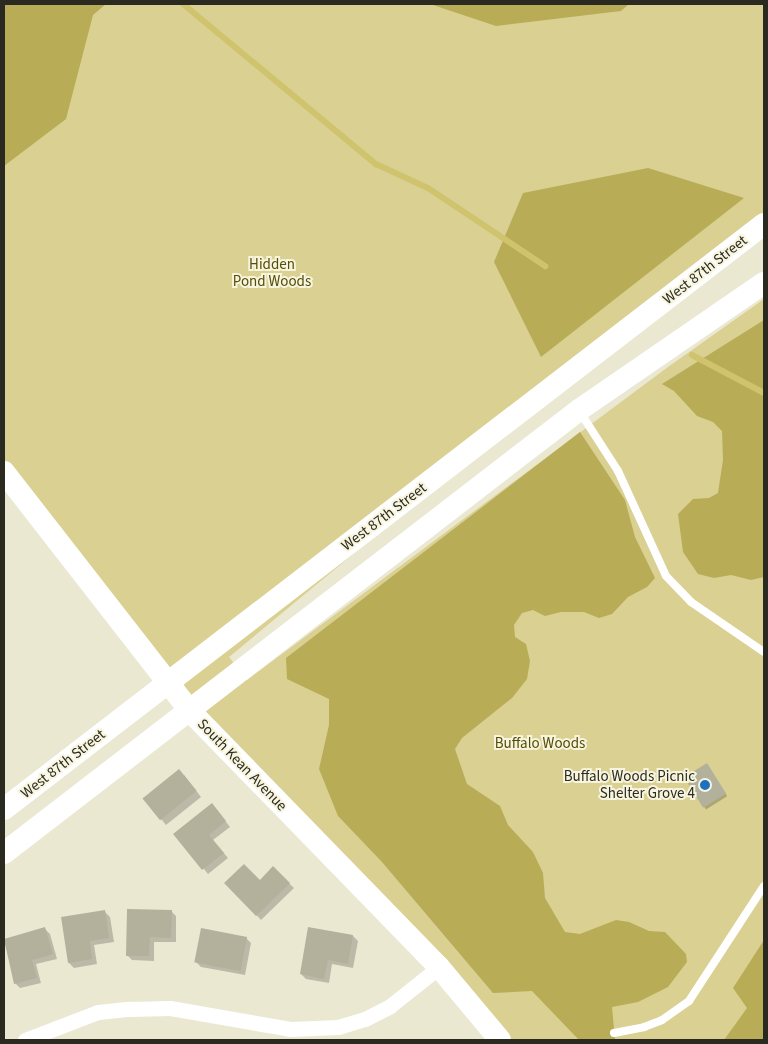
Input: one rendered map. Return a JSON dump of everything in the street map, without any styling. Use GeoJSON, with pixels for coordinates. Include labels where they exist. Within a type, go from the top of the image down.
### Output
{"type":"FeatureCollection","features":[{"type":"Feature","properties":{"kind":"main road","name":"West 87th Street"},"geometry":{"type":"LineString","coordinates":[[4,810],[167,682],[764,224]]}},
{"type":"Feature","properties":{"kind":"main road"},"geometry":{"type":"LineString","coordinates":[[4,853],[579,410],[764,283]]}},
{"type":"Feature","properties":{"kind":"main road","name":"South Kean Avenue"},"geometry":{"type":"LineString","coordinates":[[4,472],[189,710],[439,967],[500,1040]]}},
{"type":"Feature","properties":{"kind":"street"},"geometry":{"type":"LineString","coordinates":[[25,1040],[98,1012],[129,1009],[170,1008],[290,1029],[338,1027],[365,1019],[390,1006],[439,967]]}},
{"type":"Feature","properties":{"kind":"lane"},"geometry":{"type":"LineString","coordinates":[[579,410],[618,471],[666,576],[691,602],[764,652]]}},
{"type":"Feature","properties":{"kind":"lane"},"geometry":{"type":"LineString","coordinates":[[614,1033],[644,1028],[662,1020],[689,1001],[764,886]]}},
{"type":"Feature","properties":{"kind":"green space"},"geometry":{"type":"Polygon","coordinates":[[[4,4],[764,4],[764,214],[229,657],[247,680],[668,367],[764,299],[764,1040],[494,1040],[183,692],[4,469],[4,4]]]}},
{"type":"Feature","properties":{"kind":"shaded area"},"geometry":{"type":"Polygon","coordinates":[[[4,4],[106,4],[93,15],[66,119],[4,166],[4,4]]]}},
{"type":"Feature","properties":{"kind":"shaded area"},"geometry":{"type":"Polygon","coordinates":[[[430,4],[629,4],[621,11],[496,26],[430,4]]]}},
{"type":"Feature","properties":{"kind":"shaded area"},"geometry":{"type":"Polygon","coordinates":[[[648,168],[744,198],[541,357],[494,262],[523,193],[648,168]]]}},
{"type":"Feature","properties":{"kind":"shaded area"},"geometry":{"type":"Polygon","coordinates":[[[764,320],[764,577],[751,580],[731,575],[714,578],[698,574],[683,552],[678,514],[693,499],[709,498],[718,493],[723,460],[722,431],[713,422],[697,416],[674,391],[662,384],[764,320]]]}},
{"type":"Feature","properties":{"kind":"shaded area"},"geometry":{"type":"Polygon","coordinates":[[[580,432],[625,500],[635,537],[655,578],[647,587],[628,597],[612,614],[599,618],[584,612],[561,612],[545,616],[533,610],[522,613],[514,625],[515,637],[526,644],[530,661],[527,679],[512,698],[462,738],[455,749],[467,784],[500,806],[508,825],[533,852],[543,873],[545,898],[565,932],[580,934],[616,920],[629,922],[649,931],[665,932],[686,954],[687,962],[668,987],[638,1002],[612,1007],[615,1040],[579,1040],[532,991],[493,993],[382,862],[338,816],[319,769],[329,725],[329,699],[287,679],[286,658],[580,432]]]}},
{"type":"Feature","properties":{"kind":"shaded area"},"geometry":{"type":"Polygon","coordinates":[[[764,940],[764,1040],[724,1040],[747,1008],[733,988],[764,940]]]}},
{"type":"Feature","properties":{"kind":"building","name":"Buffalo Woods Picnic Shelter Grove 4"},"geometry":{"type":"Polygon","coordinates":[[[707,763],[726,794],[703,808],[684,777],[707,763]]]}},
{"type":"Feature","properties":{"kind":"building"},"geometry":{"type":"Polygon","coordinates":[[[179,769],[197,791],[160,820],[142,799],[179,769]]]}},
{"type":"Feature","properties":{"kind":"building"},"geometry":{"type":"Polygon","coordinates":[[[212,803],[226,821],[209,835],[224,853],[202,870],[173,834],[212,803]]]}},
{"type":"Feature","properties":{"kind":"building"},"geometry":{"type":"Polygon","coordinates":[[[244,864],[260,880],[273,866],[290,883],[256,916],[224,883],[244,864]]]}},
{"type":"Feature","properties":{"kind":"building"},"geometry":{"type":"Polygon","coordinates":[[[127,909],[172,910],[171,938],[150,937],[149,956],[126,956],[127,909]]]}},
{"type":"Feature","properties":{"kind":"building"},"geometry":{"type":"Polygon","coordinates":[[[105,910],[109,938],[90,941],[92,959],[68,963],[61,917],[105,910]]]}},
{"type":"Feature","properties":{"kind":"building"},"geometry":{"type":"Polygon","coordinates":[[[45,927],[53,954],[32,960],[37,978],[14,984],[4,939],[45,927]]]}},
{"type":"Feature","properties":{"kind":"building"},"geometry":{"type":"Polygon","coordinates":[[[308,927],[353,935],[348,964],[328,960],[324,979],[300,974],[308,927]]]}},
{"type":"Feature","properties":{"kind":"building"},"geometry":{"type":"Polygon","coordinates":[[[201,928],[247,937],[240,971],[194,962],[201,928]]]}},
{"type":"Feature","properties":{"kind":"waterway"},"geometry":{"type":"LineString","coordinates":[[183,4],[376,164],[428,188],[545,266]]}},
{"type":"Feature","properties":{"kind":"waterway"},"geometry":{"type":"LineString","coordinates":[[692,355],[764,393]]}},
{"type":"Feature","properties":{"kind":"place","name":"Buffalo Woods Picnic Shelter Grove 4"},"geometry":{"type":"Point","coordinates":[705,785]}},
{"type":"Feature","properties":{"kind":"park label","name":"Hidden Pond Woods"},"geometry":{"type":"Point","coordinates":[272,272]}},
{"type":"Feature","properties":{"kind":"park label","name":"Buffalo Woods"},"geometry":{"type":"Point","coordinates":[540,744]}}]}
